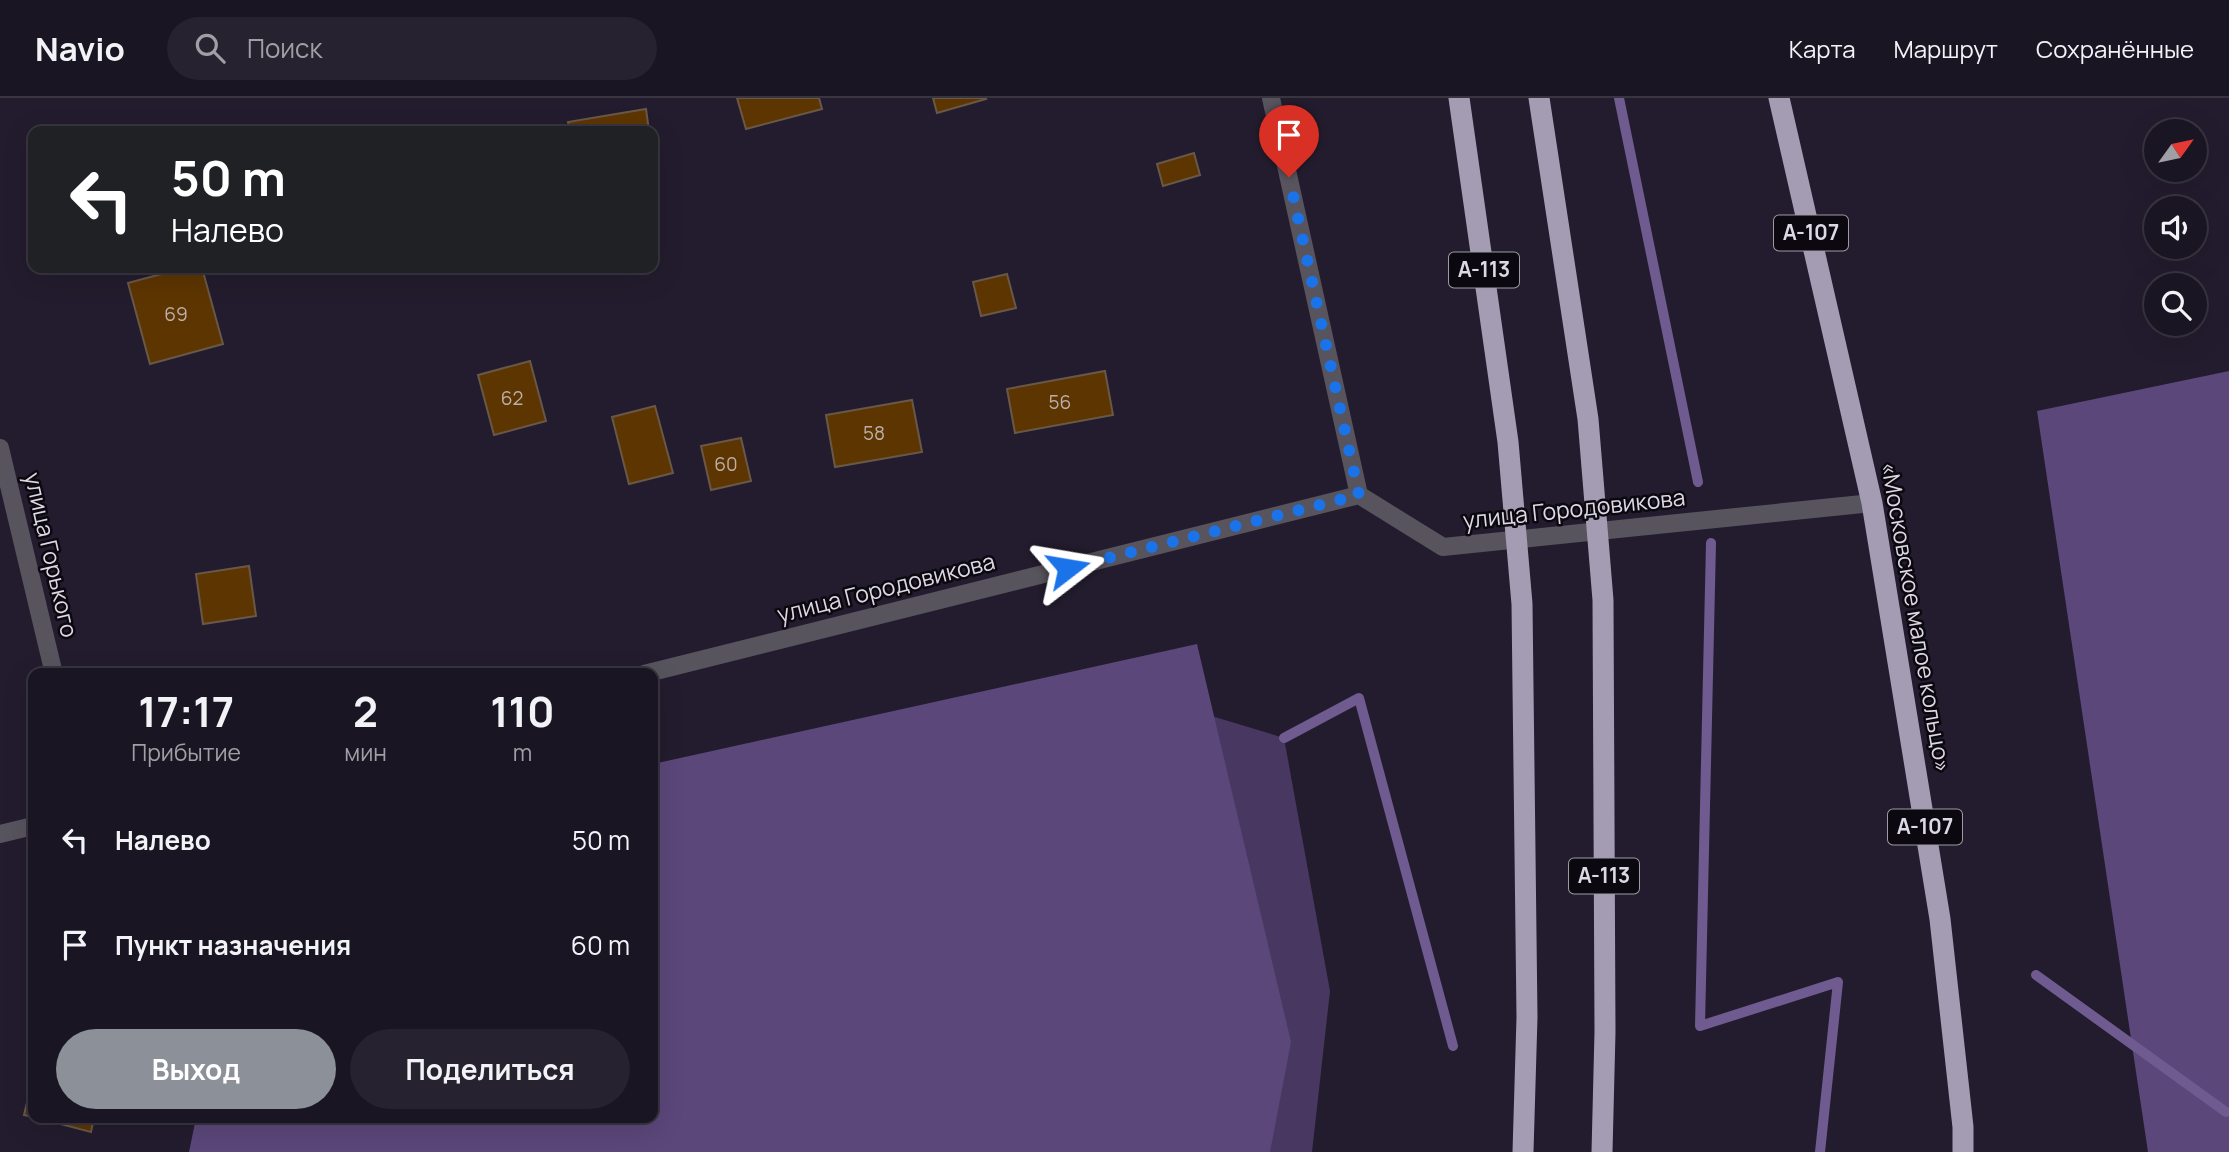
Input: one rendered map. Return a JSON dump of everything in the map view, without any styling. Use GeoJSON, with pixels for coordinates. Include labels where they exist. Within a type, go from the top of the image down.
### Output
{"type":"FeatureCollection","features":[{"type":"Feature","properties":{"kind":"highway","name":"А-113"},"geometry":{"type":"LineString","coordinates":[[1459,98],[1508,442],[1522,604],[1527,1017],[1523,1152]]}},
{"type":"Feature","properties":{"kind":"highway","name":"А-113"},"geometry":{"type":"LineString","coordinates":[[1539,98],[1588,419],[1603,600],[1605,1032],[1602,1152]]}},
{"type":"Feature","properties":{"kind":"highway","name":"«Московское малое кольцо»"},"geometry":{"type":"LineString","coordinates":[[1779,98],[1872,503],[1940,919],[1963,1127],[1963,1152]]}},
{"type":"Feature","properties":{"kind":"street"},"geometry":{"type":"LineString","coordinates":[[1271,98],[1359,495]]}},
{"type":"Feature","properties":{"kind":"street","name":"улица Горького"},"geometry":{"type":"LineString","coordinates":[[0,448],[53,668]]}},
{"type":"Feature","properties":{"kind":"street","name":"улица Городовикова"},"geometry":{"type":"LineString","coordinates":[[658,671],[1359,495],[1443,547],[1872,503]]}},
{"type":"Feature","properties":{"kind":"street"},"geometry":{"type":"LineString","coordinates":[[0,834],[28,827]]}},
{"type":"Feature","properties":{"kind":"shaded area"},"geometry":{"type":"Polygon","coordinates":[[[2229,371],[2229,1152],[2148,1152],[2037,411],[2229,371]]]}},
{"type":"Feature","properties":{"kind":"shaded area"},"geometry":{"type":"Polygon","coordinates":[[[1197,644],[1291,1042],[1270,1152],[189,1152],[195,1123],[658,1123],[658,763],[1197,644]]]}},
{"type":"Feature","properties":{"kind":"shaded area"},"geometry":{"type":"Polygon","coordinates":[[[1152,698],[1284,738],[1330,991],[1312,1152],[1082,1152],[1152,698]]]}},
{"type":"Feature","properties":{"kind":"building"},"geometry":{"type":"Polygon","coordinates":[[[737,98],[819,98],[822,109],[746,129],[737,98]]]}},
{"type":"Feature","properties":{"kind":"building"},"geometry":{"type":"Polygon","coordinates":[[[933,98],[985,98],[986,99],[937,113],[933,98]]]}},
{"type":"Feature","properties":{"kind":"building"},"geometry":{"type":"Polygon","coordinates":[[[646,109],[648,126],[569,126],[568,122],[646,109]]]}},
{"type":"Feature","properties":{"kind":"building"},"geometry":{"type":"Polygon","coordinates":[[[1194,153],[1200,175],[1163,186],[1157,164],[1194,153]]]}},
{"type":"Feature","properties":{"kind":"building"},"geometry":{"type":"Polygon","coordinates":[[[165,273],[203,273],[223,344],[150,364],[128,283],[165,273]]]}},
{"type":"Feature","properties":{"kind":"building"},"geometry":{"type":"Polygon","coordinates":[[[1007,274],[1016,308],[981,316],[973,282],[1007,274]]]}},
{"type":"Feature","properties":{"kind":"building"},"geometry":{"type":"Polygon","coordinates":[[[530,361],[546,421],[494,435],[478,375],[530,361]]]}},
{"type":"Feature","properties":{"kind":"building"},"geometry":{"type":"Polygon","coordinates":[[[1105,371],[1113,415],[1015,433],[1007,389],[1105,371]]]}},
{"type":"Feature","properties":{"kind":"building"},"geometry":{"type":"Polygon","coordinates":[[[912,400],[922,452],[835,467],[826,415],[912,400]]]}},
{"type":"Feature","properties":{"kind":"building"},"geometry":{"type":"Polygon","coordinates":[[[655,406],[673,473],[629,484],[612,417],[655,406]]]}},
{"type":"Feature","properties":{"kind":"building"},"geometry":{"type":"Polygon","coordinates":[[[741,438],[751,481],[711,490],[701,446],[741,438]]]}},
{"type":"Feature","properties":{"kind":"building"},"geometry":{"type":"Polygon","coordinates":[[[249,566],[256,616],[203,624],[196,574],[249,566]]]}},
{"type":"Feature","properties":{"kind":"building"},"geometry":{"type":"Polygon","coordinates":[[[28,1099],[28,1116],[24,1115],[28,1099]]]}},
{"type":"Feature","properties":{"kind":"building"},"geometry":{"type":"Polygon","coordinates":[[[57,1123],[93,1123],[91,1132],[57,1123]]]}},
{"type":"Feature","properties":{"kind":"waterway"},"geometry":{"type":"LineString","coordinates":[[1619,98],[1698,482]]}},
{"type":"Feature","properties":{"kind":"waterway"},"geometry":{"type":"LineString","coordinates":[[1711,543],[1700,1026],[1838,982],[1820,1152]]}},
{"type":"Feature","properties":{"kind":"waterway"},"geometry":{"type":"LineString","coordinates":[[1284,738],[1359,698],[1453,1046]]}},
{"type":"Feature","properties":{"kind":"waterway"},"geometry":{"type":"LineString","coordinates":[[2036,975],[2226,1112]]}},
{"type":"Feature","properties":{"kind":"route"},"geometry":{"type":"LineString","coordinates":[[1068,568],[1359,495],[1289,177]]}}]}
